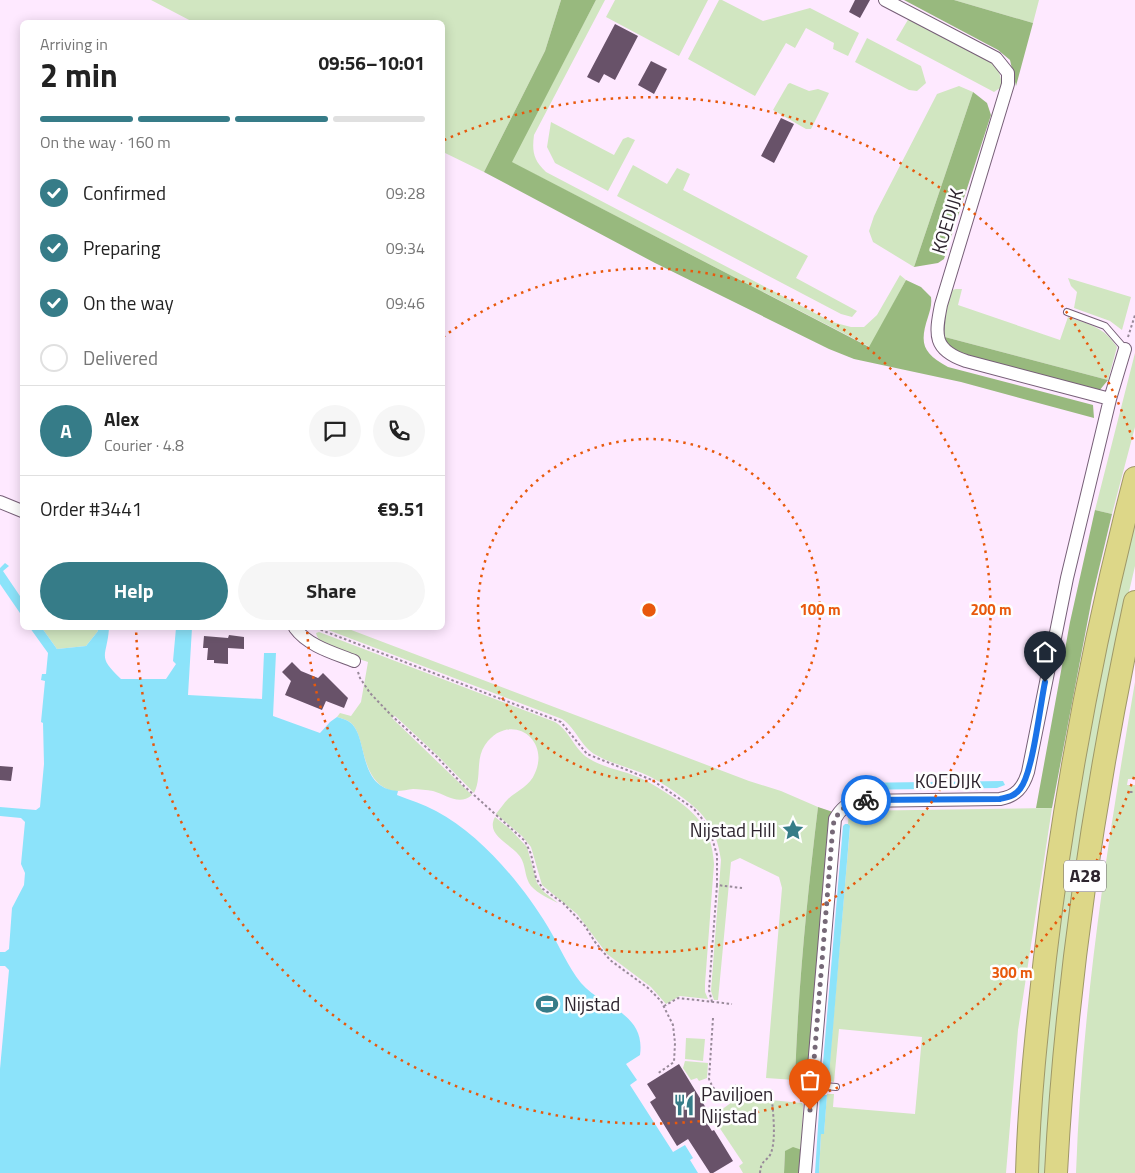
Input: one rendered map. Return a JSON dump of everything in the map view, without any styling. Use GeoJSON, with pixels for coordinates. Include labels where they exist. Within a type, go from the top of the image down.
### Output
{"type":"FeatureCollection","features":[{"type":"Feature","properties":{"kind":"highway","name":"A28"},"geometry":{"type":"LineString","coordinates":[[1027,1173],[1039,1014],[1050,915],[1067,800],[1094,652],[1122,526],[1135,478]]}},
{"type":"Feature","properties":{"kind":"highway","name":"A28"},"geometry":{"type":"LineString","coordinates":[[1058,1166],[1068,1012],[1088,856],[1111,719],[1135,602]]}},
{"type":"Feature","properties":{"kind":"street","name":"KOEDIJK"},"geometry":{"type":"LineString","coordinates":[[885,0],[996,58],[1008,72],[1008,84],[941,305],[937,325],[937,336],[940,344],[946,352],[960,359],[1110,400]]}},
{"type":"Feature","properties":{"kind":"street","name":"KOEDIJK"},"geometry":{"type":"LineString","coordinates":[[805,1173],[835,818],[847,805],[857,801],[1000,799],[1015,794],[1022,787],[1028,772],[1066,578],[1110,400],[1125,349]]}},
{"type":"Feature","properties":{"kind":"street"},"geometry":{"type":"LineString","coordinates":[[0,502],[20,510]]}},
{"type":"Feature","properties":{"kind":"street"},"geometry":{"type":"LineString","coordinates":[[296,630],[301,636],[324,649],[354,661]]}},
{"type":"Feature","properties":{"kind":"lane"},"geometry":{"type":"LineString","coordinates":[[1067,312],[1105,326],[1125,349]]}},
{"type":"Feature","properties":{"kind":"lane"},"geometry":{"type":"LineString","coordinates":[[812,1085],[836,1087]]}},
{"type":"Feature","properties":{"kind":"path"},"geometry":{"type":"LineString","coordinates":[[1125,349],[1135,315]]}},
{"type":"Feature","properties":{"kind":"path"},"geometry":{"type":"LineString","coordinates":[[321,630],[550,717],[564,725],[587,754],[641,775],[663,787],[692,808],[709,828],[717,855],[717,884],[709,990],[712,1002]]}},
{"type":"Feature","properties":{"kind":"path"},"geometry":{"type":"LineString","coordinates":[[354,661],[360,678],[370,693],[525,841],[531,854],[536,878],[543,889],[574,915],[610,960],[648,988],[664,1006],[673,1026],[675,1058],[674,1062],[657,1074]]}},
{"type":"Feature","properties":{"kind":"path"},"geometry":{"type":"LineString","coordinates":[[1130,792],[1135,792]]}},
{"type":"Feature","properties":{"kind":"path"},"geometry":{"type":"LineString","coordinates":[[717,884],[742,888]]}},
{"type":"Feature","properties":{"kind":"path"},"geometry":{"type":"LineString","coordinates":[[664,1006],[678,998],[732,1004]]}},
{"type":"Feature","properties":{"kind":"path"},"geometry":{"type":"LineString","coordinates":[[713,1018],[709,1078],[714,1088],[723,1094],[726,1094],[737,1085]]}},
{"type":"Feature","properties":{"kind":"path"},"geometry":{"type":"LineString","coordinates":[[760,1173],[761,1165],[770,1154],[773,1141],[771,1088]]}},
{"type":"Feature","properties":{"kind":"green space"},"geometry":{"type":"Polygon","coordinates":[[[151,0],[561,0],[545,51],[484,172],[445,153],[445,20],[189,20],[151,0]]]}},
{"type":"Feature","properties":{"kind":"green space"},"geometry":{"type":"Polygon","coordinates":[[[561,0],[596,0],[512,162],[869,347],[906,280],[921,287],[931,297],[924,341],[925,347],[933,357],[948,367],[1093,405],[1094,418],[961,382],[854,359],[829,349],[655,263],[484,172],[545,51],[561,0]]]}},
{"type":"Feature","properties":{"kind":"green space"},"geometry":{"type":"Polygon","coordinates":[[[596,0],[605,0],[534,135],[534,155],[538,163],[546,172],[832,322],[851,327],[864,327],[877,315],[900,275],[906,280],[870,347],[511,162],[596,0]]]}},
{"type":"Feature","properties":{"kind":"green space"},"geometry":{"type":"Polygon","coordinates":[[[615,0],[708,0],[679,56],[606,17],[615,0]]]}},
{"type":"Feature","properties":{"kind":"green space"},"geometry":{"type":"Polygon","coordinates":[[[719,0],[763,21],[810,8],[859,33],[848,56],[833,49],[834,43],[806,28],[795,48],[786,43],[755,96],[688,59],[719,0]]]}},
{"type":"Feature","properties":{"kind":"green space"},"geometry":{"type":"Polygon","coordinates":[[[904,0],[954,0],[1033,23],[1016,86],[1010,60],[998,50],[904,0]]]}},
{"type":"Feature","properties":{"kind":"green space"},"geometry":{"type":"Polygon","coordinates":[[[954,0],[1039,0],[1033,23],[954,0]]]}},
{"type":"Feature","properties":{"kind":"green space"},"geometry":{"type":"Polygon","coordinates":[[[909,18],[986,57],[998,68],[1002,83],[1000,88],[994,92],[896,40],[909,18]]]}},
{"type":"Feature","properties":{"kind":"green space"},"geometry":{"type":"Polygon","coordinates":[[[867,38],[921,66],[926,83],[917,91],[909,90],[855,62],[867,38]]]}},
{"type":"Feature","properties":{"kind":"green space"},"geometry":{"type":"Polygon","coordinates":[[[790,83],[809,91],[818,89],[829,93],[811,129],[806,129],[773,110],[790,83]]]}},
{"type":"Feature","properties":{"kind":"green space"},"geometry":{"type":"Polygon","coordinates":[[[959,86],[973,92],[914,267],[873,242],[869,231],[874,216],[937,94],[959,86]]]}},
{"type":"Feature","properties":{"kind":"green space"},"geometry":{"type":"Polygon","coordinates":[[[973,92],[987,103],[991,115],[944,259],[938,263],[914,267],[973,92]]]}},
{"type":"Feature","properties":{"kind":"green space"},"geometry":{"type":"Polygon","coordinates":[[[551,122],[614,155],[623,139],[628,137],[635,140],[608,191],[555,163],[547,147],[551,122]]]}},
{"type":"Feature","properties":{"kind":"green space"},"geometry":{"type":"Polygon","coordinates":[[[633,165],[667,184],[677,168],[690,174],[683,190],[808,256],[796,278],[857,311],[852,317],[841,314],[617,196],[633,165]]]}},
{"type":"Feature","properties":{"kind":"green space"},"geometry":{"type":"Polygon","coordinates":[[[1068,278],[1131,297],[1122,330],[1110,321],[1074,308],[1077,292],[1071,286],[1068,278]]]}},
{"type":"Feature","properties":{"kind":"green space"},"geometry":{"type":"Polygon","coordinates":[[[962,289],[958,305],[1060,340],[1068,317],[1101,330],[1117,347],[1108,380],[941,336],[943,318],[952,290],[962,289]]]}},
{"type":"Feature","properties":{"kind":"green space"},"geometry":{"type":"Polygon","coordinates":[[[941,336],[1108,380],[1099,391],[960,354],[947,348],[941,336]]]}},
{"type":"Feature","properties":{"kind":"green space"},"geometry":{"type":"Polygon","coordinates":[[[1135,353],[1135,427],[1112,514],[1095,510],[1135,353]]]}},
{"type":"Feature","properties":{"kind":"green space"},"geometry":{"type":"Polygon","coordinates":[[[1095,510],[1112,514],[1092,598],[1052,808],[1036,808],[1070,622],[1095,510]]]}},
{"type":"Feature","properties":{"kind":"green space"},"geometry":{"type":"Polygon","coordinates":[[[1135,517],[1135,566],[1125,609],[1048,1173],[1035,1173],[1047,1022],[1078,780],[1135,517]]]}},
{"type":"Feature","properties":{"kind":"green space"},"geometry":{"type":"Polygon","coordinates":[[[43,630],[98,630],[86,646],[57,649],[43,630]]]}},
{"type":"Feature","properties":{"kind":"green space"},"geometry":{"type":"Polygon","coordinates":[[[328,630],[351,630],[749,781],[781,791],[818,807],[798,1012],[795,1080],[766,1078],[782,888],[779,877],[740,858],[731,862],[718,1000],[714,1000],[711,991],[721,860],[712,828],[701,813],[671,789],[651,777],[591,752],[562,719],[328,630]]]}},
{"type":"Feature","properties":{"kind":"green space"},"geometry":{"type":"Polygon","coordinates":[[[319,632],[555,722],[565,730],[579,750],[588,758],[647,781],[689,809],[707,832],[713,852],[714,864],[705,984],[705,992],[708,999],[680,996],[666,1004],[651,987],[607,954],[577,914],[542,885],[531,847],[522,836],[496,814],[508,799],[530,781],[535,773],[538,760],[537,749],[532,739],[525,733],[515,729],[505,730],[494,735],[485,745],[480,757],[478,781],[474,793],[395,716],[392,718],[472,795],[458,800],[428,790],[393,791],[378,783],[371,774],[354,726],[347,720],[337,717],[340,713],[351,716],[361,702],[368,662],[346,655],[323,644],[316,633],[319,632]]]}},
{"type":"Feature","properties":{"kind":"green space"},"geometry":{"type":"Polygon","coordinates":[[[1135,682],[1135,779],[1128,779],[1127,785],[1135,785],[1135,1173],[1076,1173],[1084,1049],[1097,926],[1135,682]]]}},
{"type":"Feature","properties":{"kind":"green space"},"geometry":{"type":"Polygon","coordinates":[[[818,807],[833,812],[808,1070],[803,1078],[795,1080],[798,1012],[818,807]]]}},
{"type":"Feature","properties":{"kind":"green space"},"geometry":{"type":"Polygon","coordinates":[[[1052,808],[1018,1030],[1006,1173],[819,1173],[821,1134],[824,1133],[827,1094],[834,1094],[833,1107],[915,1114],[922,1037],[839,1029],[834,1082],[828,1081],[850,827],[848,824],[849,811],[1052,808]]]}},
{"type":"Feature","properties":{"kind":"green space"},"geometry":{"type":"Polygon","coordinates":[[[495,817],[510,829],[527,847],[537,883],[544,892],[558,903],[531,886],[519,855],[494,830],[495,817]]]}},
{"type":"Feature","properties":{"kind":"green space"},"geometry":{"type":"Polygon","coordinates":[[[686,1038],[705,1039],[703,1061],[685,1059],[686,1038]]]}},
{"type":"Feature","properties":{"kind":"green space"},"geometry":{"type":"Polygon","coordinates":[[[685,1061],[708,1063],[707,1078],[699,1081],[697,1078],[691,1080],[683,1068],[685,1061]]]}},
{"type":"Feature","properties":{"kind":"green space"},"geometry":{"type":"Polygon","coordinates":[[[739,1097],[802,1103],[802,1150],[785,1151],[784,1173],[743,1173],[739,1166],[743,1163],[719,1127],[723,1124],[717,1113],[739,1097]]]}},
{"type":"Feature","properties":{"kind":"green space"},"geometry":{"type":"Polygon","coordinates":[[[793,1147],[802,1150],[801,1173],[784,1173],[785,1151],[793,1147]]]}},
{"type":"Feature","properties":{"kind":"water"},"geometry":{"type":"Polygon","coordinates":[[[5,563],[9,566],[3,571],[20,596],[20,613],[0,584],[0,568],[5,563]]]}},
{"type":"Feature","properties":{"kind":"water","name":"Nijstad"},"geometry":{"type":"Polygon","coordinates":[[[31,630],[43,630],[57,649],[86,646],[98,630],[109,630],[105,656],[108,665],[121,679],[166,679],[176,664],[173,661],[176,630],[192,630],[188,695],[262,699],[264,653],[276,653],[273,716],[320,733],[337,717],[348,721],[355,727],[369,771],[375,780],[384,788],[398,791],[397,795],[421,804],[453,821],[484,847],[526,894],[581,983],[629,1020],[636,1029],[640,1041],[640,1055],[626,1064],[637,1080],[630,1085],[673,1152],[685,1145],[693,1158],[690,1160],[698,1173],[0,1173],[0,1069],[9,970],[5,966],[0,966],[0,952],[5,952],[9,949],[12,908],[24,885],[25,873],[21,864],[25,822],[21,818],[0,816],[0,807],[36,810],[40,807],[44,764],[43,723],[41,722],[45,681],[41,680],[42,674],[46,674],[48,653],[31,630]]]}},
{"type":"Feature","properties":{"kind":"water"},"geometry":{"type":"Polygon","coordinates":[[[1003,781],[1005,785],[997,788],[850,790],[848,786],[851,783],[1003,781]]]}},
{"type":"Feature","properties":{"kind":"water"},"geometry":{"type":"Polygon","coordinates":[[[845,824],[850,826],[829,1076],[827,1077],[822,1075],[843,826],[845,824]]]}},
{"type":"Feature","properties":{"kind":"water"},"geometry":{"type":"Polygon","coordinates":[[[820,1095],[827,1095],[824,1134],[821,1134],[819,1173],[815,1173],[820,1095]]]}},
{"type":"Feature","properties":{"kind":"building"},"geometry":{"type":"Polygon","coordinates":[[[855,0],[870,0],[860,18],[849,12],[855,0]]]}},
{"type":"Feature","properties":{"kind":"building"},"geometry":{"type":"Polygon","coordinates":[[[615,24],[638,36],[615,80],[604,74],[599,83],[587,77],[615,24]]]}},
{"type":"Feature","properties":{"kind":"building"},"geometry":{"type":"Polygon","coordinates":[[[651,61],[667,69],[654,94],[638,85],[651,61]]]}},
{"type":"Feature","properties":{"kind":"building"},"geometry":{"type":"Polygon","coordinates":[[[781,118],[794,124],[774,163],[761,156],[781,118]]]}},
{"type":"Feature","properties":{"kind":"building"},"geometry":{"type":"Polygon","coordinates":[[[229,635],[244,637],[244,649],[228,648],[228,664],[214,663],[214,660],[207,660],[208,648],[203,648],[204,636],[228,638],[229,635]]]}},
{"type":"Feature","properties":{"kind":"building"},"geometry":{"type":"Polygon","coordinates":[[[292,662],[301,671],[318,678],[323,673],[348,698],[344,708],[326,701],[322,710],[285,695],[291,681],[282,672],[292,662]]]}},
{"type":"Feature","properties":{"kind":"building"},"geometry":{"type":"Polygon","coordinates":[[[0,766],[13,767],[11,781],[0,780],[0,766]]]}},
{"type":"Feature","properties":{"kind":"building"},"geometry":{"type":"Polygon","coordinates":[[[679,1064],[706,1108],[700,1112],[712,1131],[714,1130],[733,1161],[713,1173],[710,1173],[688,1139],[677,1146],[650,1102],[656,1098],[647,1084],[679,1064]]]}},
{"type":"Feature","properties":{"kind":"way so far"},"geometry":{"type":"LineString","coordinates":[[810,1110],[833,825],[837,814],[847,805],[851,802],[866,800]]}},
{"type":"Feature","properties":{"kind":"place","name":"Nijstad Hill"},"geometry":{"type":"Point","coordinates":[793,830]}},
{"type":"Feature","properties":{"kind":"place","name":"Nijstad"},"geometry":{"type":"Point","coordinates":[547,1004]}},
{"type":"Feature","properties":{"kind":"place","name":"Paviljoen Nijstad"},"geometry":{"type":"Point","coordinates":[684,1105]}},
{"type":"Feature","properties":{"kind":"route"},"geometry":{"type":"LineString","coordinates":[[866,800],[1000,799],[1015,794],[1022,787],[1027,777],[1045,682]]}}]}
